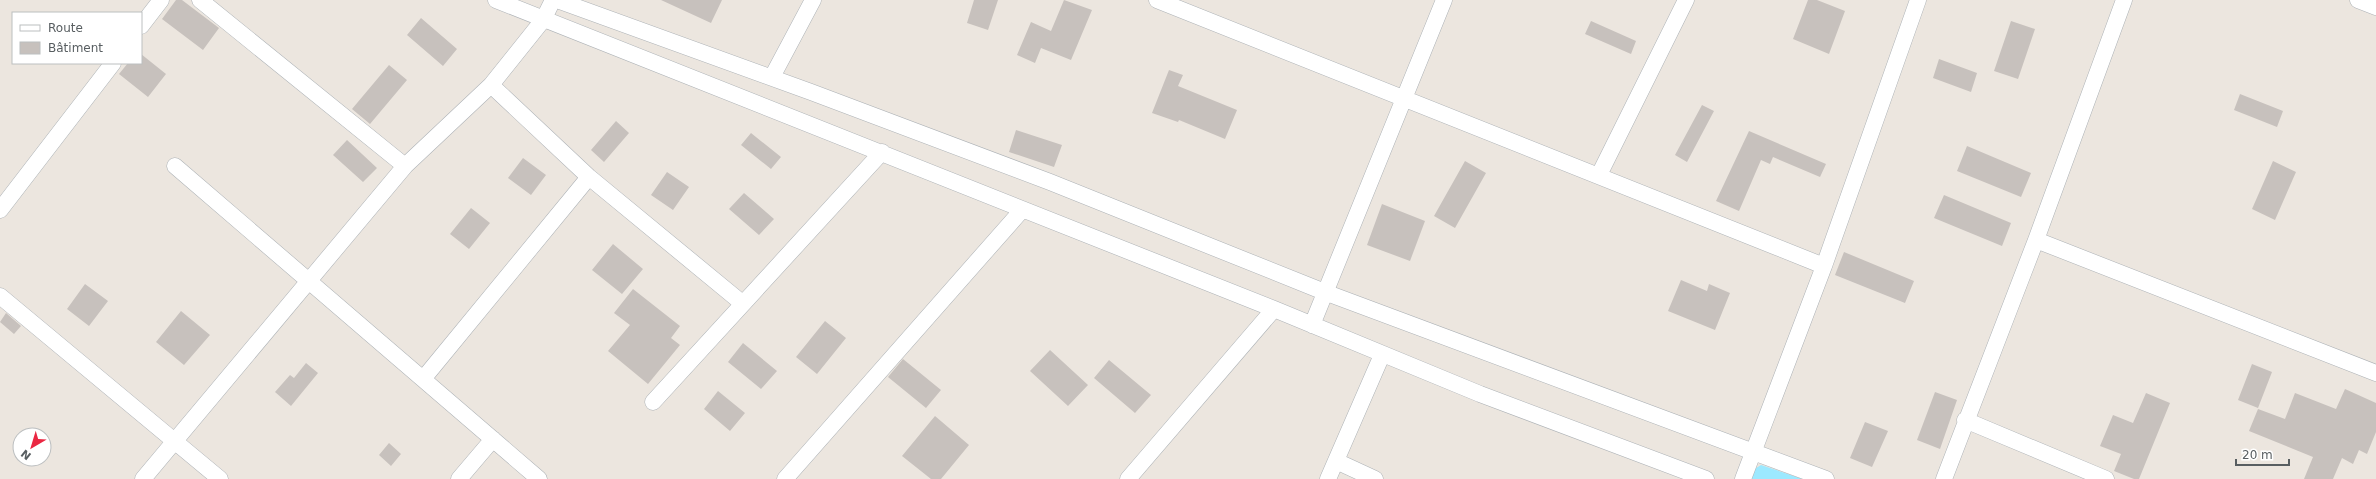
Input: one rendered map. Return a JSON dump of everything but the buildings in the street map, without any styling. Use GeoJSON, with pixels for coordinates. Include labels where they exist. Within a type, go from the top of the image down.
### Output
{"type":"FeatureCollection","features":[{"type":"Feature","properties":{"kind":"street"},"geometry":{"type":"LineString","coordinates":[[142,25],[161,0]]}},
{"type":"Feature","properties":{"kind":"street"},"geometry":{"type":"LineString","coordinates":[[200,0],[405,166]]}},
{"type":"Feature","properties":{"kind":"street"},"geometry":{"type":"LineString","coordinates":[[496,0],[543,20],[882,152],[1022,210],[1274,309],[1382,355],[1706,479]]}},
{"type":"Feature","properties":{"kind":"street"},"geometry":{"type":"LineString","coordinates":[[143,479],[405,166],[491,85],[543,20],[553,0]]}},
{"type":"Feature","properties":{"kind":"street"},"geometry":{"type":"LineString","coordinates":[[557,0],[772,77],[1050,182],[1327,293],[1826,479]]}},
{"type":"Feature","properties":{"kind":"street"},"geometry":{"type":"LineString","coordinates":[[772,77],[813,0]]}},
{"type":"Feature","properties":{"kind":"street"},"geometry":{"type":"LineString","coordinates":[[1157,0],[1824,266]]}},
{"type":"Feature","properties":{"kind":"street"},"geometry":{"type":"LineString","coordinates":[[1312,325],[1327,293],[1444,0]]}},
{"type":"Feature","properties":{"kind":"street"},"geometry":{"type":"LineString","coordinates":[[1599,175],[1686,0]]}},
{"type":"Feature","properties":{"kind":"street"},"geometry":{"type":"LineString","coordinates":[[1744,474],[1824,266],[1918,0]]}},
{"type":"Feature","properties":{"kind":"street"},"geometry":{"type":"LineString","coordinates":[[2358,0],[2376,7]]}},
{"type":"Feature","properties":{"kind":"street"},"geometry":{"type":"LineString","coordinates":[[1944,479],[1965,420],[2036,240],[2119,1]]}},
{"type":"Feature","properties":{"kind":"street"},"geometry":{"type":"LineString","coordinates":[[0,210],[111,64]]}},
{"type":"Feature","properties":{"kind":"street"},"geometry":{"type":"LineString","coordinates":[[491,85],[589,177],[742,303]]}},
{"type":"Feature","properties":{"kind":"street"},"geometry":{"type":"LineString","coordinates":[[654,402],[742,303],[882,152]]}},
{"type":"Feature","properties":{"kind":"street"},"geometry":{"type":"LineString","coordinates":[[175,166],[539,479]]}},
{"type":"Feature","properties":{"kind":"street"},"geometry":{"type":"LineString","coordinates":[[423,379],[589,177]]}},
{"type":"Feature","properties":{"kind":"street"},"geometry":{"type":"LineString","coordinates":[[785,479],[1022,210]]}},
{"type":"Feature","properties":{"kind":"street"},"geometry":{"type":"LineString","coordinates":[[2036,240],[2376,373]]}},
{"type":"Feature","properties":{"kind":"street"},"geometry":{"type":"LineString","coordinates":[[0,296],[220,479]]}},
{"type":"Feature","properties":{"kind":"street"},"geometry":{"type":"LineString","coordinates":[[1128,479],[1274,309]]}},
{"type":"Feature","properties":{"kind":"street"},"geometry":{"type":"LineString","coordinates":[[1328,479],[1382,355]]}},
{"type":"Feature","properties":{"kind":"street"},"geometry":{"type":"LineString","coordinates":[[1965,420],[2106,479]]}},
{"type":"Feature","properties":{"kind":"street"},"geometry":{"type":"LineString","coordinates":[[459,479],[493,439]]}},
{"type":"Feature","properties":{"kind":"street"},"geometry":{"type":"LineString","coordinates":[[1336,461],[1375,479]]}},
{"type":"Feature","properties":{"kind":"water"},"geometry":{"type":"Polygon","coordinates":[[[1761,465],[1803,479],[1751,479],[1748,473],[1761,465]]]}}]}
